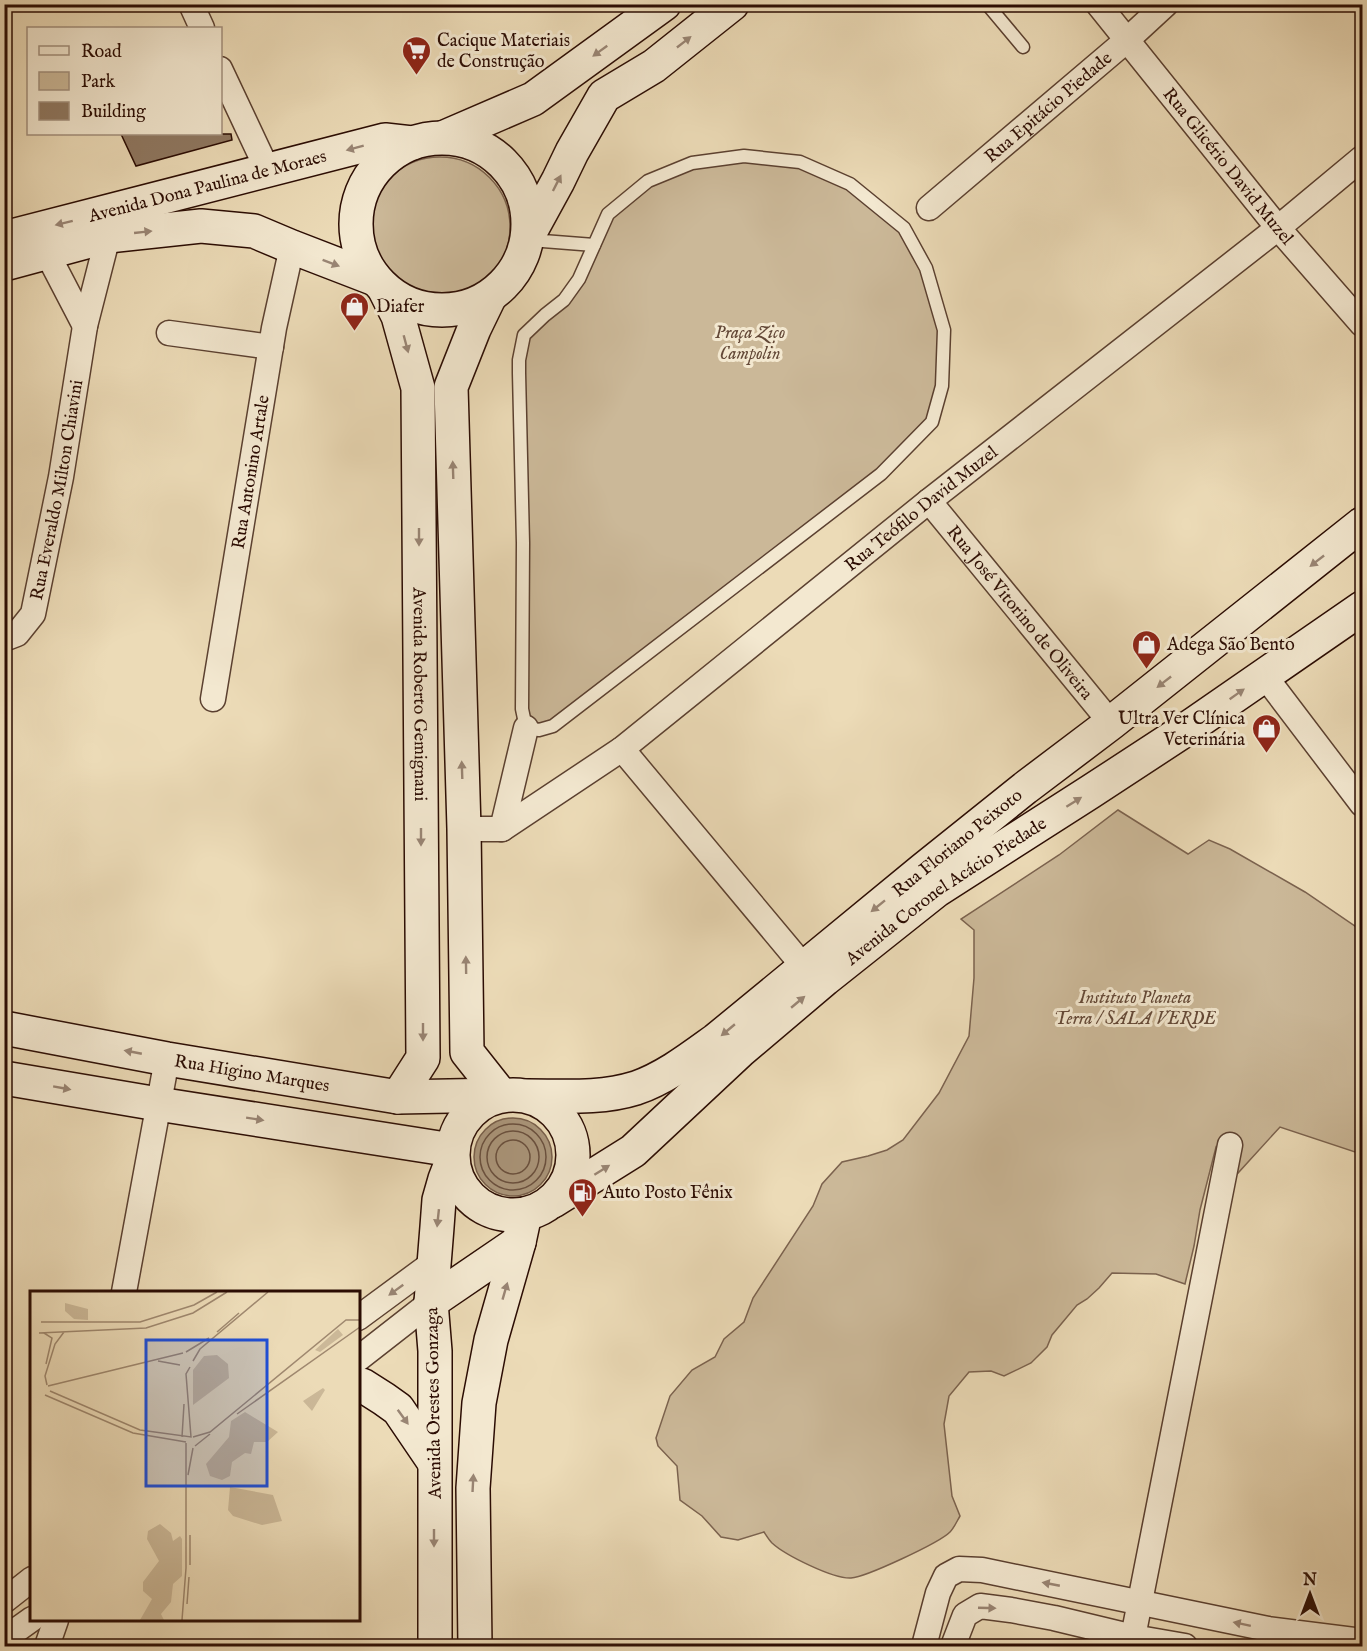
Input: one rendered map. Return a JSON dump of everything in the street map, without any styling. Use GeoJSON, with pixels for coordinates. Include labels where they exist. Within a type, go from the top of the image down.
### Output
{"type":"FeatureCollection","features":[{"type":"Feature","properties":{"kind":"main road"},"geometry":{"type":"LineString","coordinates":[[445,138],[533,99],[664,4]]}},
{"type":"Feature","properties":{"kind":"main road"},"geometry":{"type":"LineString","coordinates":[[529,237],[528,210],[522,187],[508,167],[490,152],[469,142],[445,138],[412,143],[388,156],[370,176],[358,202],[355,229],[361,256],[380,284],[408,304],[435,311],[463,309],[489,298],[507,283],[521,262],[529,237],[572,152],[604,96],[654,66],[732,4]]}},
{"type":"Feature","properties":{"kind":"main road","name":"Avenida Dona Paulina de Moraes"},"geometry":{"type":"LineString","coordinates":[[4,238],[385,140],[412,143]]}},
{"type":"Feature","properties":{"kind":"main road","name":"Avenida Dona Paulina de Moraes"},"geometry":{"type":"LineString","coordinates":[[4,264],[108,236],[201,226],[254,231],[380,284]]}},
{"type":"Feature","properties":{"kind":"main road","name":"Avenida Roberto Gemignani"},"geometry":{"type":"LineString","coordinates":[[380,284],[398,316],[418,388],[423,1058],[398,1097]]}},
{"type":"Feature","properties":{"kind":"main road","name":"Avenida Roberto Gemignani"},"geometry":{"type":"LineString","coordinates":[[489,298],[474,328],[451,387],[464,829],[467,1052],[515,1096]]}},
{"type":"Feature","properties":{"kind":"main road","name":"Rua Floriano Peixoto"},"geometry":{"type":"LineString","coordinates":[[515,1096],[612,1094],[637,1088],[684,1063],[716,1040],[997,810],[1111,723],[1362,524]]}},
{"type":"Feature","properties":{"kind":"main road","name":"Avenida Coronel Acácio Piedade"},"geometry":{"type":"LineString","coordinates":[[432,1302],[532,1219],[633,1151],[740,1051],[825,979],[937,890],[1194,724],[1362,608]]}},
{"type":"Feature","properties":{"kind":"main road","name":"Rua Higino Marques"},"geometry":{"type":"LineString","coordinates":[[4,1028],[167,1059],[398,1097],[515,1096]]}},
{"type":"Feature","properties":{"kind":"main road"},"geometry":{"type":"LineString","coordinates":[[4,1078],[452,1156]]}},
{"type":"Feature","properties":{"kind":"main road"},"geometry":{"type":"LineString","coordinates":[[475,1647],[473,1488],[479,1403],[491,1340],[532,1219],[565,1186],[572,1169],[574,1150],[570,1132],[560,1116],[546,1104],[515,1096],[486,1100],[473,1109],[455,1135],[452,1156],[455,1175],[462,1188],[483,1208],[496,1213],[532,1219]]}},
{"type":"Feature","properties":{"kind":"main road","name":"Avenida Orestes Gonzaga"},"geometry":{"type":"LineString","coordinates":[[435,1647],[435,1351],[432,1302],[440,1200],[452,1156]]}},
{"type":"Feature","properties":{"kind":"main road"},"geometry":{"type":"LineString","coordinates":[[360,1385],[398,1409],[434,1462]]}},
{"type":"Feature","properties":{"kind":"street"},"geometry":{"type":"LineString","coordinates":[[191,4],[202,27]]}},
{"type":"Feature","properties":{"kind":"street","name":"Rua Glicério David Muzel"},"geometry":{"type":"LineString","coordinates":[[1098,4],[1278,228],[1362,324]]}},
{"type":"Feature","properties":{"kind":"street","name":"Rua Epitácio Piedade"},"geometry":{"type":"LineString","coordinates":[[929,208],[1127,40],[1166,4]]}},
{"type":"Feature","properties":{"kind":"street"},"geometry":{"type":"LineString","coordinates":[[222,73],[268,171]]}},
{"type":"Feature","properties":{"kind":"street","name":"Rua Teófilo David Muzel"},"geometry":{"type":"LineString","coordinates":[[502,829],[622,749],[929,501],[1278,228],[1362,158]]}},
{"type":"Feature","properties":{"kind":"street","name":"Rua Everaldo Milton Chiavini"},"geometry":{"type":"LineString","coordinates":[[4,639],[17,634],[33,614],[61,477],[85,326],[108,236]]}},
{"type":"Feature","properties":{"kind":"street","name":"Rua Antonino Artale"},"geometry":{"type":"LineString","coordinates":[[213,699],[271,347],[292,248]]}},
{"type":"Feature","properties":{"kind":"street"},"geometry":{"type":"LineString","coordinates":[[47,253],[85,326]]}},
{"type":"Feature","properties":{"kind":"street"},"geometry":{"type":"LineString","coordinates":[[169,333],[271,347]]}},
{"type":"Feature","properties":{"kind":"street","name":"Rua José Vitorino de Oliveira"},"geometry":{"type":"LineString","coordinates":[[929,501],[1111,723]]}},
{"type":"Feature","properties":{"kind":"street"},"geometry":{"type":"LineString","coordinates":[[1264,675],[1362,804]]}},
{"type":"Feature","properties":{"kind":"street"},"geometry":{"type":"LineString","coordinates":[[464,829],[502,829],[526,728]]}},
{"type":"Feature","properties":{"kind":"street"},"geometry":{"type":"LineString","coordinates":[[622,749],[804,967]]}},
{"type":"Feature","properties":{"kind":"street"},"geometry":{"type":"LineString","coordinates":[[124,1291],[167,1059]]}},
{"type":"Feature","properties":{"kind":"street"},"geometry":{"type":"LineString","coordinates":[[1133,1637],[1230,1145]]}},
{"type":"Feature","properties":{"kind":"street"},"geometry":{"type":"LineString","coordinates":[[360,1317],[434,1262]]}},
{"type":"Feature","properties":{"kind":"street"},"geometry":{"type":"LineString","coordinates":[[360,1357],[432,1302]]}},
{"type":"Feature","properties":{"kind":"street"},"geometry":{"type":"LineString","coordinates":[[924,1647],[938,1593],[946,1576],[959,1569],[982,1570],[1268,1629],[1362,1641]]}},
{"type":"Feature","properties":{"kind":"street"},"geometry":{"type":"LineString","coordinates":[[4,1601],[30,1581]]}},
{"type":"Feature","properties":{"kind":"street"},"geometry":{"type":"LineString","coordinates":[[954,1647],[965,1615],[980,1606],[1054,1618],[1185,1647]]}},
{"type":"Feature","properties":{"kind":"street"},"geometry":{"type":"LineString","coordinates":[[4,1639],[30,1620]]}},
{"type":"Feature","properties":{"kind":"street"},"geometry":{"type":"LineString","coordinates":[[47,1647],[56,1621]]}},
{"type":"Feature","properties":{"kind":"lane"},"geometry":{"type":"LineString","coordinates":[[987,4],[1023,46]]}},
{"type":"Feature","properties":{"kind":"lane"},"geometry":{"type":"LineString","coordinates":[[744,156],[800,162],[850,184],[904,228],[926,268],[944,330],[942,386],[932,422],[881,474],[553,726],[539,730],[526,728],[522,709],[523,543],[519,360],[524,335],[564,300],[579,279],[594,245],[608,214],[648,181],[693,163],[744,156]]}},
{"type":"Feature","properties":{"kind":"lane"},"geometry":{"type":"LineString","coordinates":[[529,237],[594,245]]}},
{"type":"Feature","properties":{"kind":"green space"},"geometry":{"type":"Polygon","coordinates":[[[440,157],[467,162],[490,177],[505,200],[510,227],[505,254],[490,277],[467,292],[440,297],[413,292],[390,277],[375,254],[370,227],[375,200],[390,177],[413,162],[440,157]]]}},
{"type":"Feature","properties":{"kind":"green space","name":"Praça Zico Campolin"},"geometry":{"type":"Polygon","coordinates":[[[745,162],[800,164],[849,186],[893,220],[924,269],[942,330],[940,386],[930,422],[897,456],[552,725],[528,727],[521,360],[526,336],[565,301],[609,215],[650,183],[693,165],[745,162]]]}},
{"type":"Feature","properties":{"kind":"green space","name":"Instituto Planeta Terra / SALA VERDE"},"geometry":{"type":"Polygon","coordinates":[[[1118,810],[1188,854],[1209,840],[1230,849],[1305,892],[1362,931],[1362,1153],[1280,1127],[1238,1173],[1216,1147],[1185,1284],[1156,1274],[1112,1273],[1087,1299],[1077,1305],[1052,1335],[1047,1347],[1031,1363],[1004,1376],[991,1371],[969,1372],[949,1396],[944,1424],[952,1496],[960,1516],[951,1530],[943,1537],[886,1566],[851,1578],[833,1575],[798,1560],[778,1548],[764,1532],[738,1540],[721,1537],[702,1516],[680,1500],[677,1466],[658,1446],[656,1438],[670,1396],[692,1370],[715,1357],[724,1339],[744,1322],[753,1298],[813,1206],[822,1184],[842,1162],[887,1150],[903,1140],[939,1093],[969,1036],[974,978],[974,930],[961,919],[1059,855],[1118,810]]]}},
{"type":"Feature","properties":{"kind":"water"},"geometry":{"type":"Polygon","coordinates":[[[505,1118],[521,1118],[535,1124],[546,1135],[552,1149],[552,1165],[546,1179],[535,1190],[521,1196],[505,1196],[491,1190],[480,1179],[474,1165],[474,1149],[480,1135],[491,1124],[505,1118]]]}},
{"type":"Feature","properties":{"kind":"building"},"geometry":{"type":"Polygon","coordinates":[[[231,134],[232,140],[136,166],[121,135],[231,134]]]}},
{"type":"Feature","properties":{"kind":"place","name":"Cacique Materiais de Construção"},"geometry":{"type":"Point","coordinates":[416,76]}},
{"type":"Feature","properties":{"kind":"place","name":"Diafer"},"geometry":{"type":"Point","coordinates":[355,332]}},
{"type":"Feature","properties":{"kind":"place","name":"Adega São Bento"},"geometry":{"type":"Point","coordinates":[1146,670]}},
{"type":"Feature","properties":{"kind":"place","name":"Ultra Ver Clínica Veterinária"},"geometry":{"type":"Point","coordinates":[1266,754]}},
{"type":"Feature","properties":{"kind":"place","name":"Auto Posto Fênix"},"geometry":{"type":"Point","coordinates":[582,1218]}}]}
